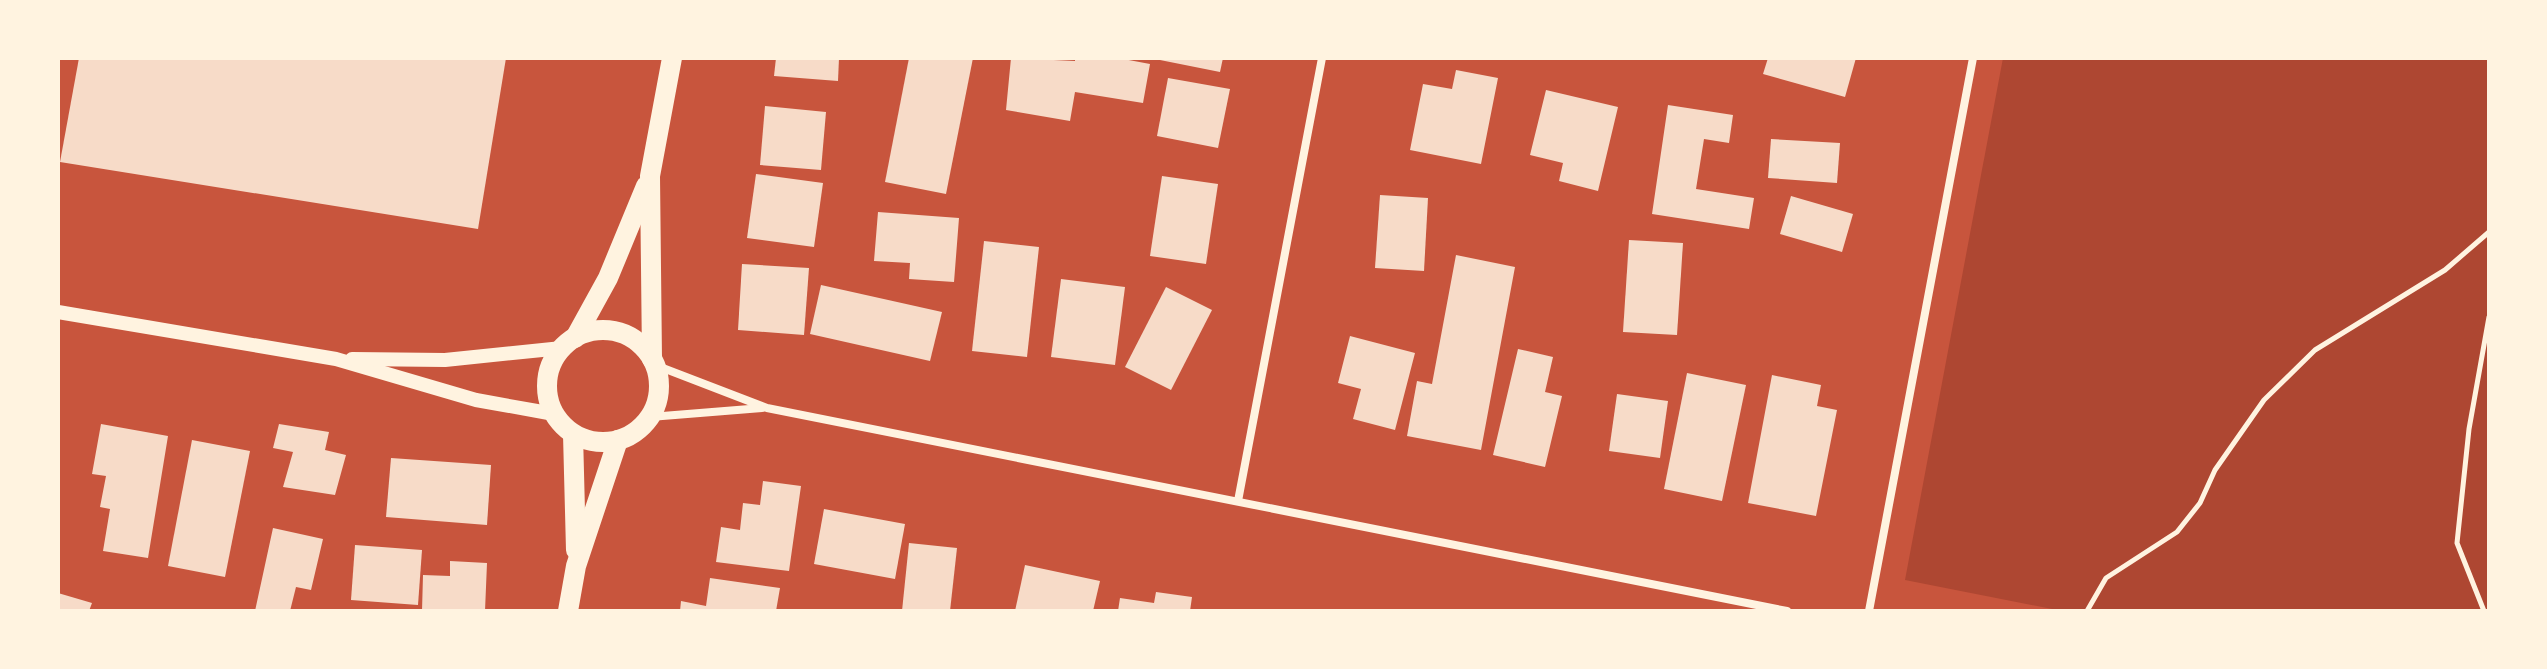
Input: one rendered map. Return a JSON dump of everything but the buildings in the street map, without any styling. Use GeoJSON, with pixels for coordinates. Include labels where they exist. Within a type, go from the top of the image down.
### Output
{"type":"FeatureCollection","features":[{"type":"Feature","properties":{"kind":"main road"},"geometry":{"type":"LineString","coordinates":[[650,176],[608,278],[568,343],[552,362],[547,380],[548,398],[554,414],[573,434],[602,442],[618,440],[641,427],[650,417],[657,400],[653,362],[650,176],[672,58]]}},
{"type":"Feature","properties":{"kind":"main road"},"geometry":{"type":"LineString","coordinates":[[568,343],[591,332],[626,335],[641,345],[653,362]]}},
{"type":"Feature","properties":{"kind":"main road"},"geometry":{"type":"LineString","coordinates":[[573,434],[576,566]]}},
{"type":"Feature","properties":{"kind":"main road"},"geometry":{"type":"LineString","coordinates":[[568,611],[576,566],[618,440]]}},
{"type":"Feature","properties":{"kind":"street"},"geometry":{"type":"LineString","coordinates":[[1238,501],[1322,58]]}},
{"type":"Feature","properties":{"kind":"street"},"geometry":{"type":"LineString","coordinates":[[1869,611],[1973,58]]}},
{"type":"Feature","properties":{"kind":"street"},"geometry":{"type":"LineString","coordinates":[[58,312],[336,359],[476,400],[554,414]]}},
{"type":"Feature","properties":{"kind":"street"},"geometry":{"type":"LineString","coordinates":[[336,359],[445,360],[568,343]]}},
{"type":"Feature","properties":{"kind":"street"},"geometry":{"type":"LineString","coordinates":[[653,362],[767,408],[1787,611]]}},
{"type":"Feature","properties":{"kind":"street"},"geometry":{"type":"LineString","coordinates":[[650,417],[767,408]]}},
{"type":"Feature","properties":{"kind":"path"},"geometry":{"type":"LineString","coordinates":[[2087,611],[2106,578],[2177,532],[2200,503],[2215,470],[2264,400],[2315,350],[2445,270],[2489,232]]}},
{"type":"Feature","properties":{"kind":"path"},"geometry":{"type":"LineString","coordinates":[[2484,611],[2457,543],[2469,429],[2489,317]]}},
{"type":"Feature","properties":{"kind":"shaded area"},"geometry":{"type":"Polygon","coordinates":[[[2003,58],[2489,58],[2489,611],[2062,611],[1905,580],[2003,58]]]}}]}
